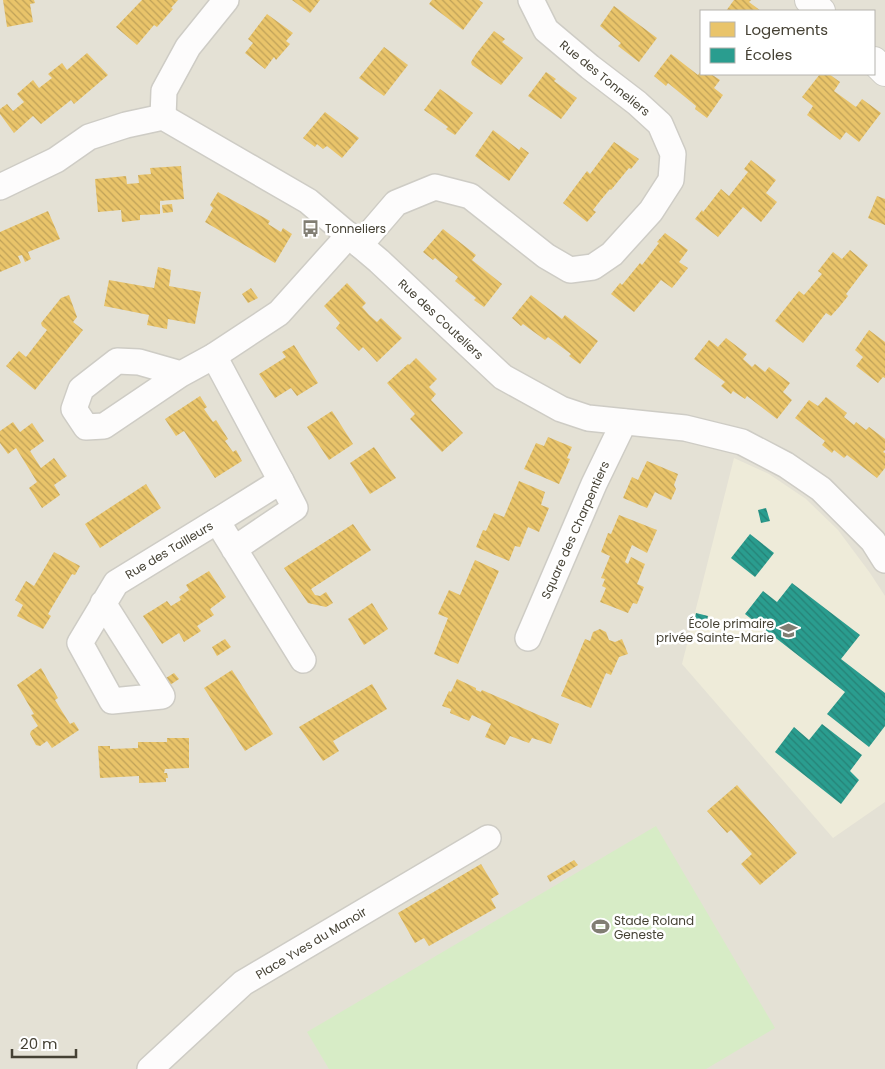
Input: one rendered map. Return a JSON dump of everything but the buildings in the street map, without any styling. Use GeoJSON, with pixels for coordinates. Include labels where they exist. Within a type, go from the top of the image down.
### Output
{"type":"FeatureCollection","features":[{"type":"Feature","properties":{"kind":"street"},"geometry":{"type":"LineString","coordinates":[[0,187],[56,160],[89,138],[126,125],[163,117],[164,92],[188,46],[226,0]]}},
{"type":"Feature","properties":{"kind":"street","name":"Rue des Tonneliers"},"geometry":{"type":"LineString","coordinates":[[181,374],[214,356],[279,313],[354,240],[396,204],[435,187],[470,196],[546,256],[570,270],[593,267],[612,254],[652,211],[671,180],[672,154],[660,124],[638,103],[590,67],[546,30],[531,0]]}},
{"type":"Feature","properties":{"kind":"street"},"geometry":{"type":"LineString","coordinates":[[809,0],[820,10]]}},
{"type":"Feature","properties":{"kind":"street"},"geometry":{"type":"LineString","coordinates":[[875,63],[885,72]]}},
{"type":"Feature","properties":{"kind":"street","name":"Rue des Couteliers"},"geometry":{"type":"LineString","coordinates":[[163,117],[308,201],[354,240],[503,377],[561,409],[588,418],[684,428],[742,442],[786,465],[821,489],[881,543]]}},
{"type":"Feature","properties":{"kind":"street"},"geometry":{"type":"LineString","coordinates":[[214,356],[295,508],[234,549]]}},
{"type":"Feature","properties":{"kind":"street","name":"Square des Charpentiers"},"geometry":{"type":"LineString","coordinates":[[528,638],[594,484],[624,422]]}},
{"type":"Feature","properties":{"kind":"street","name":"Rue des Tailleurs"},"geometry":{"type":"LineString","coordinates":[[104,604],[116,582],[281,481]]}},
{"type":"Feature","properties":{"kind":"street","name":"Rue des Tailleurs"},"geometry":{"type":"LineString","coordinates":[[217,521],[303,660]]}},
{"type":"Feature","properties":{"kind":"street","name":"Place Yves du Manoir"},"geometry":{"type":"LineString","coordinates":[[150,1069],[243,983],[488,838]]}},
{"type":"Feature","properties":{"kind":"shaded area"},"geometry":{"type":"Polygon","coordinates":[[[0,0],[885,0],[885,1069],[0,1069],[0,0]]]}},
{"type":"Feature","properties":{"kind":"shaded area","name":"École primaire privée Sainte-Marie"},"geometry":{"type":"Polygon","coordinates":[[[734,458],[769,474],[806,499],[838,530],[885,596],[885,802],[833,838],[682,664],[734,458]]]}},
{"type":"Feature","properties":{"kind":"green space","name":"Stade Roland Geneste"},"geometry":{"type":"Polygon","coordinates":[[[656,826],[775,1028],[706,1069],[329,1069],[307,1032],[656,826]]]}},
{"type":"Feature","properties":{"kind":"place","name":"Tonneliers"},"geometry":{"type":"Point","coordinates":[311,228]}},
{"type":"Feature","properties":{"kind":"place","name":"École primaire privée Sainte-Marie"},"geometry":{"type":"Point","coordinates":[788,630]}},
{"type":"Feature","properties":{"kind":"place","name":"Stade Roland Geneste"},"geometry":{"type":"Point","coordinates":[600,927]}}]}
